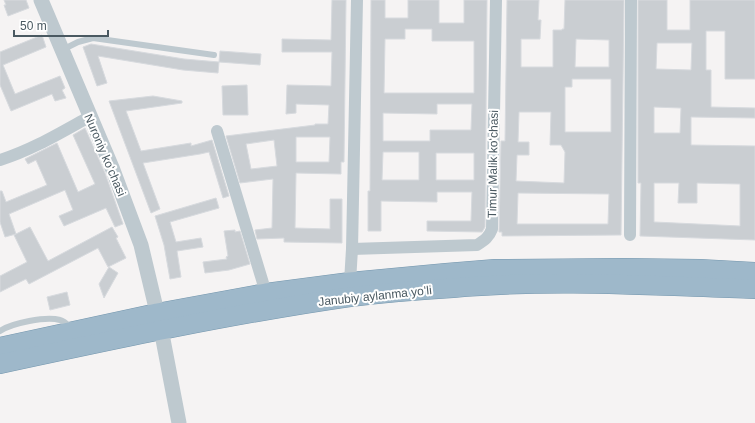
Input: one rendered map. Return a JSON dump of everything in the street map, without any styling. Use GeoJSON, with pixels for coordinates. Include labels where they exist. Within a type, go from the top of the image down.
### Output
{"type":"FeatureCollection","features":[{"type":"Feature","properties":{"kind":"highway","name":"Janubiy aylanma yoʻli"},"geometry":{"type":"LineString","coordinates":[[0,364],[266,294],[350,282],[495,269],[624,268],[700,269],[755,272]]}},
{"type":"Feature","properties":{"kind":"highway","name":"Janubiy aylanma yoʻli"},"geometry":{"type":"LineString","coordinates":[[0,347],[74,331],[269,310],[352,297],[454,287],[550,283],[755,289]]}},
{"type":"Feature","properties":{"kind":"street","name":"Nuroniy koʻchasi"},"geometry":{"type":"LineString","coordinates":[[41,0],[89,117],[113,170],[141,245],[159,321],[179,423]]}},
{"type":"Feature","properties":{"kind":"street"},"geometry":{"type":"LineString","coordinates":[[350,282],[357,0]]}},
{"type":"Feature","properties":{"kind":"street","name":"Timur Malik koʻchasi"},"geometry":{"type":"LineString","coordinates":[[352,249],[477,245],[490,235],[492,229],[496,0]]}},
{"type":"Feature","properties":{"kind":"street"},"geometry":{"type":"LineString","coordinates":[[630,235],[632,0]]}},
{"type":"Feature","properties":{"kind":"street"},"geometry":{"type":"LineString","coordinates":[[0,160],[38,144],[89,117]]}},
{"type":"Feature","properties":{"kind":"street"},"geometry":{"type":"LineString","coordinates":[[217,132],[266,294]]}},
{"type":"Feature","properties":{"kind":"lane"},"geometry":{"type":"LineString","coordinates":[[62,50],[86,39],[93,38],[214,55]]}},
{"type":"Feature","properties":{"kind":"lane"},"geometry":{"type":"LineString","coordinates":[[0,331],[10,326],[42,319],[53,319],[61,320],[74,331]]}},
{"type":"Feature","properties":{"kind":"building"},"geometry":{"type":"Polygon","coordinates":[[[4,0],[26,0],[29,8],[8,16],[4,5],[6,5],[4,0]]]}},
{"type":"Feature","properties":{"kind":"building"},"geometry":{"type":"Polygon","coordinates":[[[332,0],[346,0],[344,162],[341,162],[341,174],[296,173],[295,228],[330,229],[330,199],[342,199],[342,243],[284,242],[284,238],[257,239],[255,230],[272,228],[273,179],[240,183],[226,136],[315,124],[328,124],[329,105],[296,104],[296,113],[286,114],[287,85],[331,86],[332,52],[282,52],[282,39],[331,40],[332,0]],[[296,137],[296,162],[329,162],[330,137],[296,137]],[[274,140],[246,144],[251,169],[277,166],[274,140]]]}},
{"type":"Feature","properties":{"kind":"building"},"geometry":{"type":"Polygon","coordinates":[[[371,0],[385,0],[385,18],[408,18],[408,0],[439,0],[439,23],[464,23],[464,0],[487,0],[485,227],[482,232],[427,231],[427,221],[471,221],[472,192],[437,192],[437,202],[381,201],[381,231],[368,231],[368,191],[370,191],[371,0]],[[405,29],[405,39],[385,39],[384,93],[474,93],[474,41],[432,41],[432,29],[405,29]],[[437,104],[437,114],[383,113],[383,141],[430,141],[430,130],[471,130],[472,104],[437,104]],[[383,152],[382,180],[419,180],[419,152],[383,152]],[[436,153],[436,180],[474,180],[474,153],[436,153]]]}},
{"type":"Feature","properties":{"kind":"building"},"geometry":{"type":"Polygon","coordinates":[[[507,0],[539,0],[538,20],[541,20],[540,39],[521,39],[521,67],[553,67],[553,30],[564,29],[565,0],[624,0],[621,235],[502,236],[502,232],[499,232],[501,141],[505,141],[507,0]],[[576,39],[575,67],[609,67],[609,40],[576,39]],[[572,79],[572,87],[565,87],[565,132],[611,132],[611,79],[572,79]],[[519,112],[518,142],[529,142],[529,155],[517,155],[516,181],[564,183],[565,152],[561,145],[550,145],[551,112],[519,112]],[[518,193],[517,224],[608,224],[609,194],[518,193]]]}},
{"type":"Feature","properties":{"kind":"building"},"geometry":{"type":"Polygon","coordinates":[[[638,0],[667,0],[667,30],[690,30],[690,0],[755,0],[755,79],[725,79],[725,31],[706,31],[706,70],[711,70],[711,107],[755,108],[755,118],[691,117],[691,145],[755,146],[755,240],[640,236],[641,183],[638,183],[638,0]],[[657,43],[656,69],[691,70],[692,43],[657,43]],[[654,107],[654,133],[680,133],[681,108],[654,107]],[[654,183],[654,222],[740,226],[740,184],[697,183],[697,203],[678,203],[679,183],[654,183]]]}},
{"type":"Feature","properties":{"kind":"building"},"geometry":{"type":"Polygon","coordinates":[[[42,35],[46,47],[3,65],[15,94],[60,76],[65,88],[62,90],[66,98],[55,101],[52,94],[11,111],[0,85],[0,52],[42,35]]]}},
{"type":"Feature","properties":{"kind":"building"},"geometry":{"type":"Polygon","coordinates":[[[91,44],[184,59],[219,62],[218,73],[183,70],[98,56],[107,83],[97,86],[83,47],[91,44]]]}},
{"type":"Feature","properties":{"kind":"building"},"geometry":{"type":"Polygon","coordinates":[[[220,51],[261,54],[260,65],[219,62],[220,51]]]}},
{"type":"Feature","properties":{"kind":"building"},"geometry":{"type":"Polygon","coordinates":[[[247,85],[248,115],[223,115],[222,86],[247,85]]]}},
{"type":"Feature","properties":{"kind":"building"},"geometry":{"type":"Polygon","coordinates":[[[153,96],[182,101],[182,103],[126,111],[141,151],[191,143],[191,146],[212,140],[229,196],[223,198],[209,152],[143,163],[160,209],[151,213],[109,101],[153,96]]]}},
{"type":"Feature","properties":{"kind":"building"},"geometry":{"type":"Polygon","coordinates":[[[85,128],[105,173],[123,224],[115,227],[106,208],[64,226],[59,216],[73,210],[65,190],[9,214],[16,234],[5,237],[0,222],[0,191],[2,191],[6,202],[47,185],[36,160],[28,164],[25,159],[57,143],[78,192],[95,184],[73,135],[85,128]]]}},
{"type":"Feature","properties":{"kind":"building"},"geometry":{"type":"Polygon","coordinates":[[[216,198],[219,208],[170,222],[176,242],[201,238],[203,247],[177,251],[181,277],[170,279],[164,245],[155,216],[216,198]]]}},
{"type":"Feature","properties":{"kind":"building"},"geometry":{"type":"Polygon","coordinates":[[[30,227],[48,261],[112,227],[118,237],[116,238],[126,258],[108,267],[98,248],[29,284],[26,279],[0,292],[0,276],[27,262],[14,235],[30,227]]]}},
{"type":"Feature","properties":{"kind":"building"},"geometry":{"type":"Polygon","coordinates":[[[235,230],[235,232],[240,231],[250,264],[229,270],[205,273],[203,262],[227,259],[226,257],[228,256],[224,231],[235,230]]]}},
{"type":"Feature","properties":{"kind":"building"},"geometry":{"type":"Polygon","coordinates":[[[109,267],[118,273],[104,298],[99,284],[109,267]]]}},
{"type":"Feature","properties":{"kind":"building"},"geometry":{"type":"Polygon","coordinates":[[[67,292],[70,305],[50,310],[47,297],[67,292]]]}}]}
